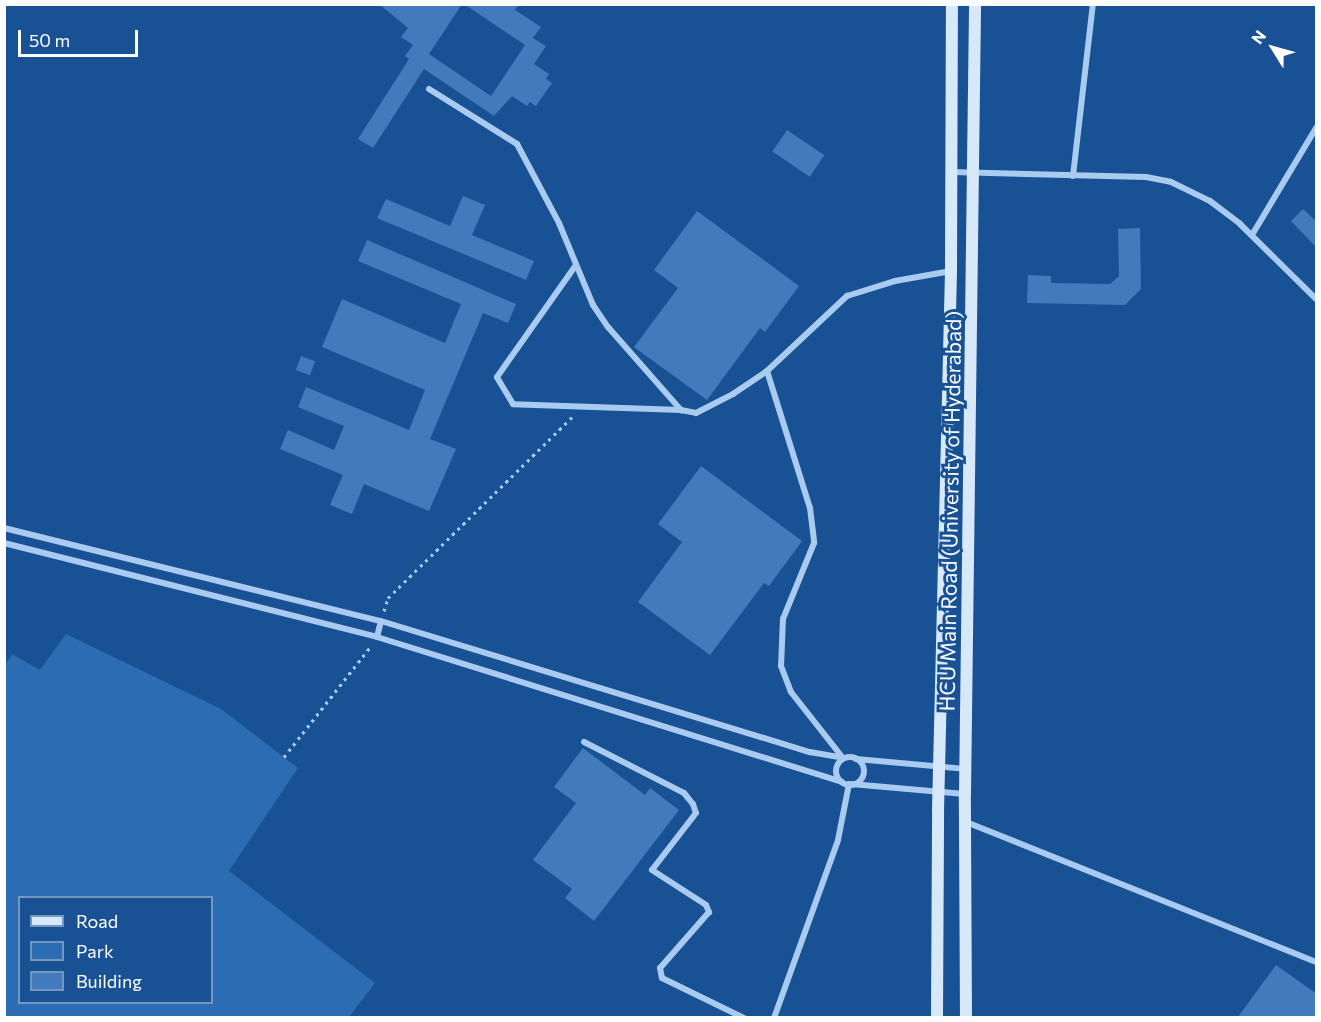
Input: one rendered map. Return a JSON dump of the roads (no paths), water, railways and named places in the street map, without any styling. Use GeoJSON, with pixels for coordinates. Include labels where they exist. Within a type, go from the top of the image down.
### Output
{"type":"FeatureCollection","features":[{"type":"Feature","properties":{"kind":"street","name":"HCU Main Road (University of Hyderabad)"},"geometry":{"type":"LineString","coordinates":[[937,1017],[939,769],[951,271],[952,4]]}},
{"type":"Feature","properties":{"kind":"street","name":"HCU Main Road (University of Hyderabad)"},"geometry":{"type":"LineString","coordinates":[[966,1017],[965,769],[975,172],[975,4]]}},
{"type":"Feature","properties":{"kind":"street"},"geometry":{"type":"LineString","coordinates":[[1073,176],[1093,4]]}},
{"type":"Feature","properties":{"kind":"street"},"geometry":{"type":"LineString","coordinates":[[429,89],[517,144],[559,223],[576,265],[608,327],[681,410]]}},
{"type":"Feature","properties":{"kind":"street"},"geometry":{"type":"LineString","coordinates":[[1252,234],[1317,129]]}},
{"type":"Feature","properties":{"kind":"street"},"geometry":{"type":"LineString","coordinates":[[951,172],[1146,177],[1171,182],[1210,201],[1252,234],[1317,299]]}},
{"type":"Feature","properties":{"kind":"street"},"geometry":{"type":"LineString","coordinates":[[576,265],[497,377],[513,404],[681,410],[696,413],[766,371],[847,296],[895,281],[951,271]]}},
{"type":"Feature","properties":{"kind":"street"},"geometry":{"type":"LineString","coordinates":[[766,371],[810,508],[814,543],[783,619],[781,666],[790,692],[843,758]]}},
{"type":"Feature","properties":{"kind":"street"},"geometry":{"type":"LineString","coordinates":[[4,528],[381,621],[788,745],[843,758],[939,769],[965,769]]}},
{"type":"Feature","properties":{"kind":"street"},"geometry":{"type":"LineString","coordinates":[[4,543],[377,637],[847,783],[939,794],[965,794]]}},
{"type":"Feature","properties":{"kind":"street"},"geometry":{"type":"LineString","coordinates":[[377,637],[381,621]]}},
{"type":"Feature","properties":{"kind":"street"},"geometry":{"type":"LineString","coordinates":[[584,742],[684,793],[693,804],[696,813],[652,870],[706,905],[710,912],[660,968],[662,978],[744,1017]]}},
{"type":"Feature","properties":{"kind":"street"},"geometry":{"type":"LineString","coordinates":[[843,758],[836,770],[847,783]]}},
{"type":"Feature","properties":{"kind":"street"},"geometry":{"type":"LineString","coordinates":[[774,1017],[838,840],[847,783],[863,773],[856,759]]}},
{"type":"Feature","properties":{"kind":"street"},"geometry":{"type":"LineString","coordinates":[[966,822],[1317,962]]}}]}
